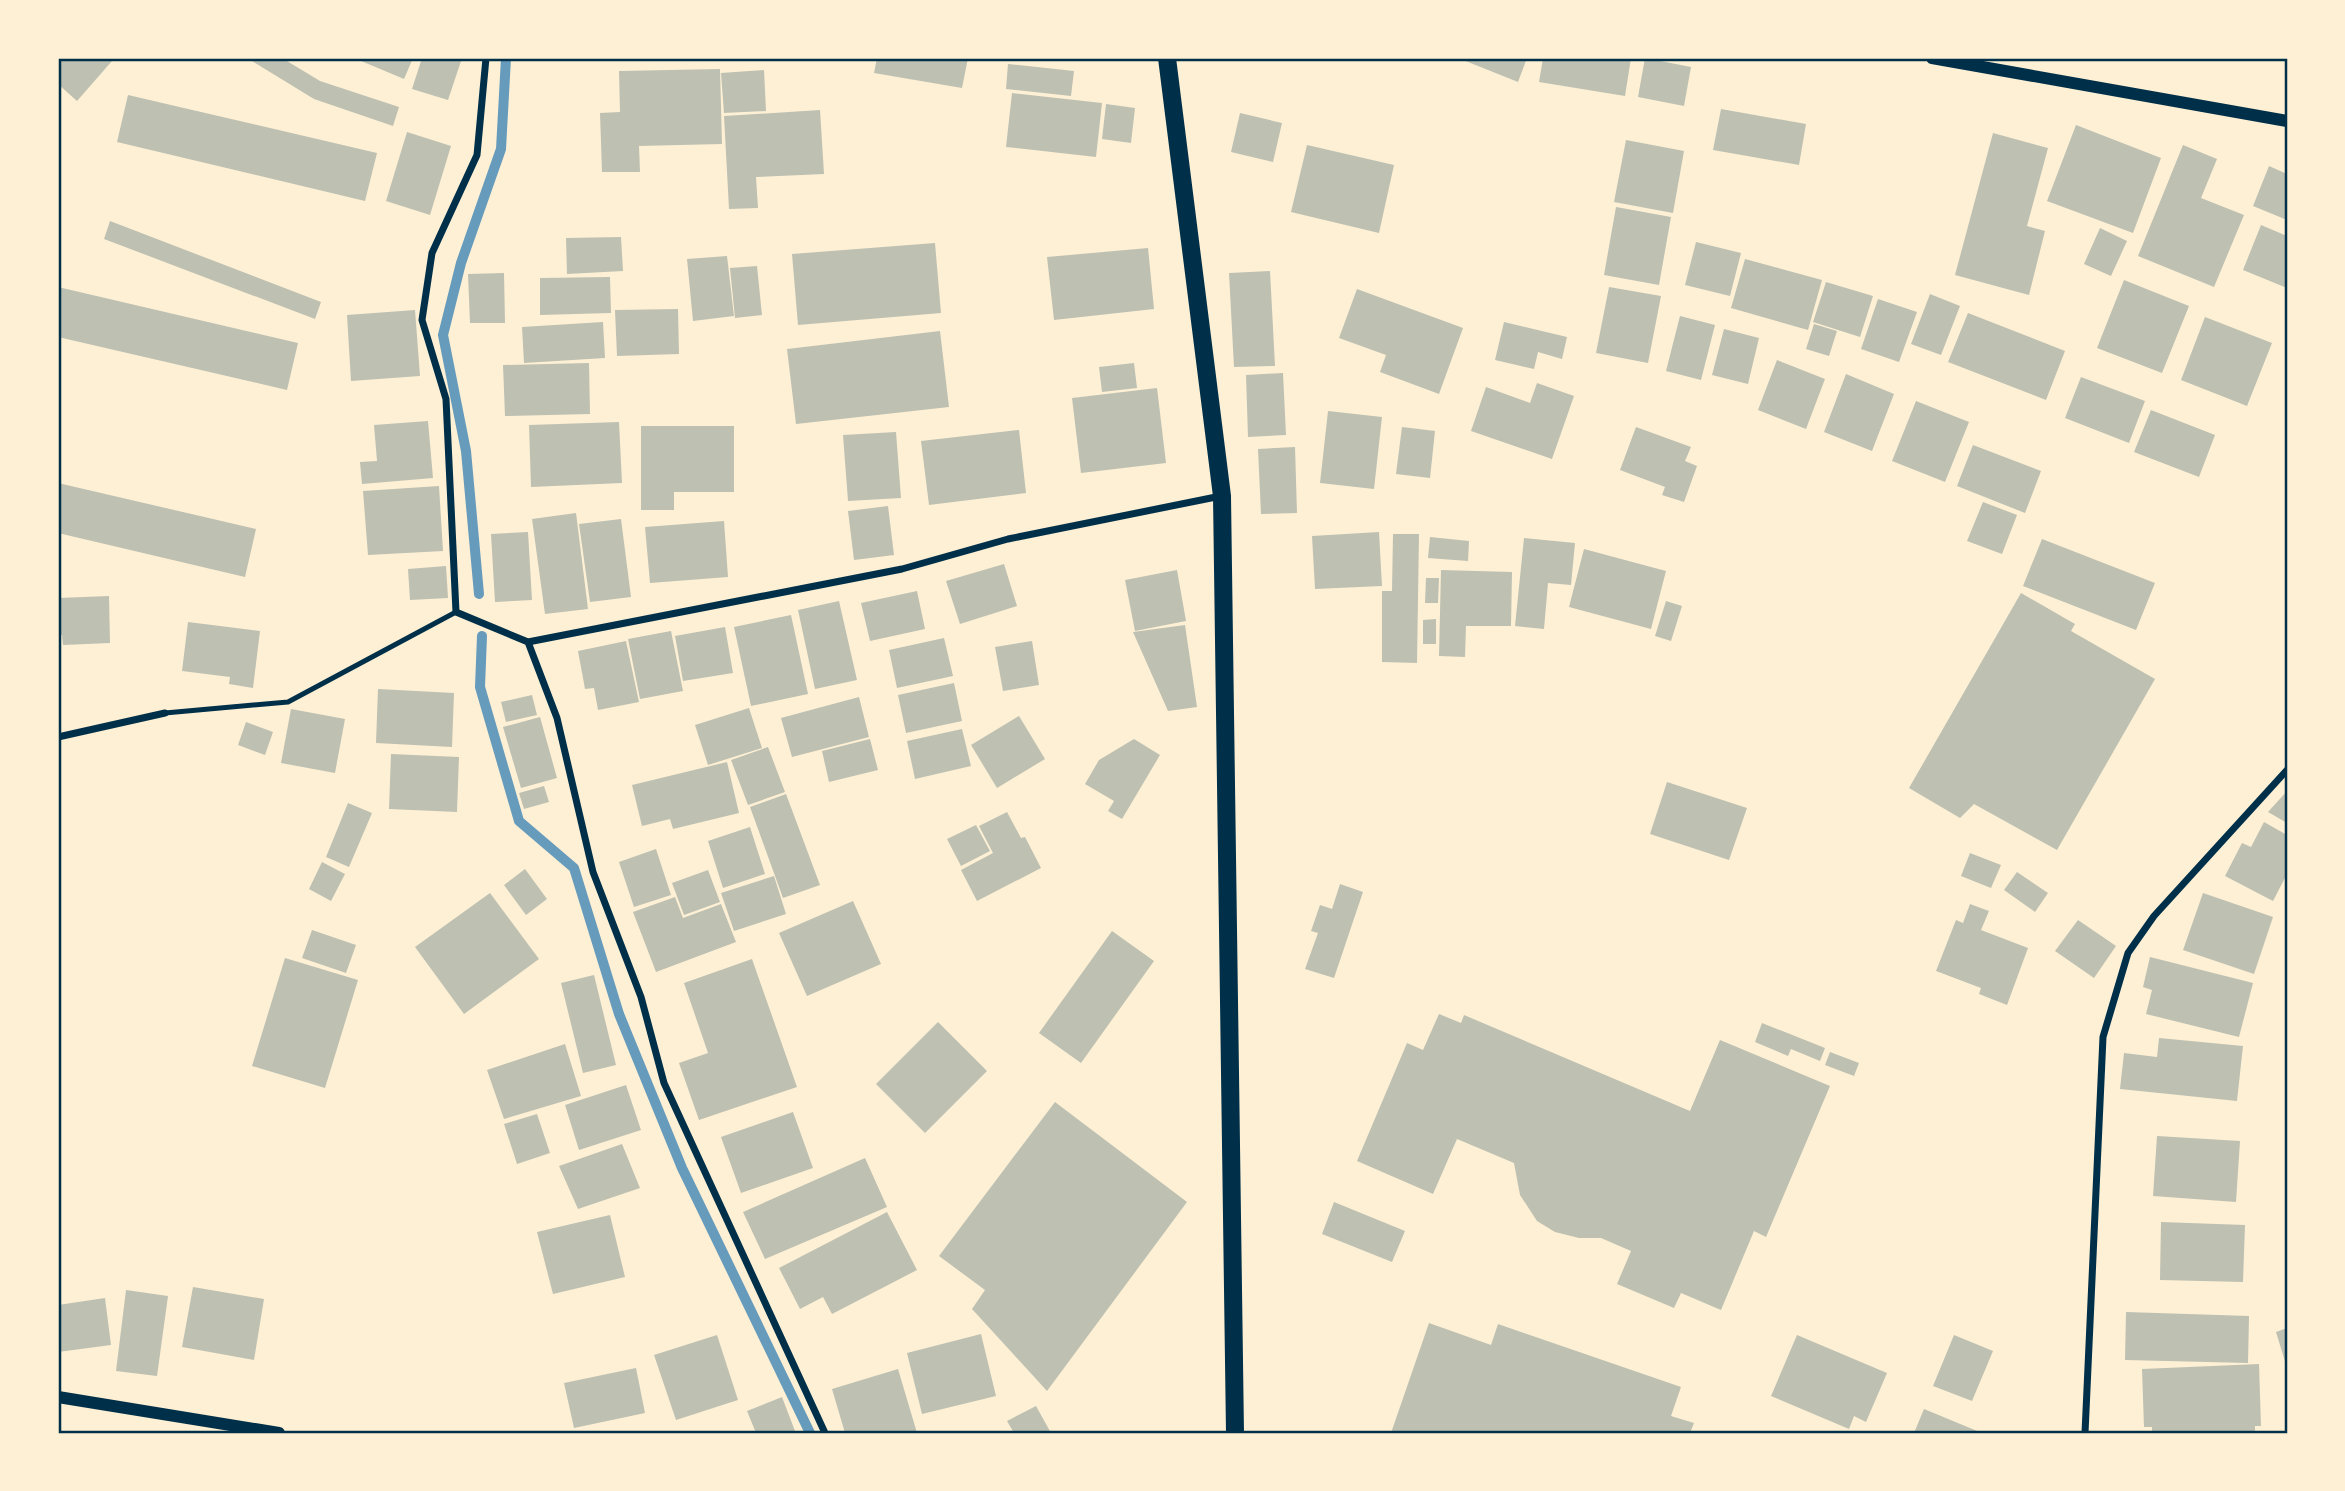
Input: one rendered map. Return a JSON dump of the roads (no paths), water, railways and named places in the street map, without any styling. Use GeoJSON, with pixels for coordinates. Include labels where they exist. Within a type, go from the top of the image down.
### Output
{"type":"FeatureCollection","features":[{"type":"Feature","properties":{"kind":"main road"},"geometry":{"type":"LineString","coordinates":[[1167,58],[1222,496],[1235,1433]]}},
{"type":"Feature","properties":{"kind":"street"},"geometry":{"type":"LineString","coordinates":[[486,58],[477,155],[432,253],[422,320],[446,399],[456,612],[528,642],[902,569],[1008,539],[1222,496]]}},
{"type":"Feature","properties":{"kind":"street"},"geometry":{"type":"LineString","coordinates":[[1932,58],[2287,121]]}},
{"type":"Feature","properties":{"kind":"street"},"geometry":{"type":"LineString","coordinates":[[528,642],[557,718],[593,872],[641,997],[664,1083],[825,1433]]}},
{"type":"Feature","properties":{"kind":"street"},"geometry":{"type":"LineString","coordinates":[[58,737],[165,713]]}},
{"type":"Feature","properties":{"kind":"street"},"geometry":{"type":"LineString","coordinates":[[2085,1433],[2103,1037],[2128,953],[2154,916],[2287,770]]}},
{"type":"Feature","properties":{"kind":"street"},"geometry":{"type":"LineString","coordinates":[[58,1397],[279,1433]]}},
{"type":"Feature","properties":{"kind":"lane"},"geometry":{"type":"LineString","coordinates":[[165,713],[288,702],[456,612]]}},
{"type":"Feature","properties":{"kind":"waterway"},"geometry":{"type":"LineString","coordinates":[[479,594],[466,451],[443,335],[461,263],[501,149],[506,58]]}},
{"type":"Feature","properties":{"kind":"waterway"},"geometry":{"type":"LineString","coordinates":[[482,636],[480,687],[519,821],[574,868],[619,1014],[682,1168],[810,1433]]}}]}
